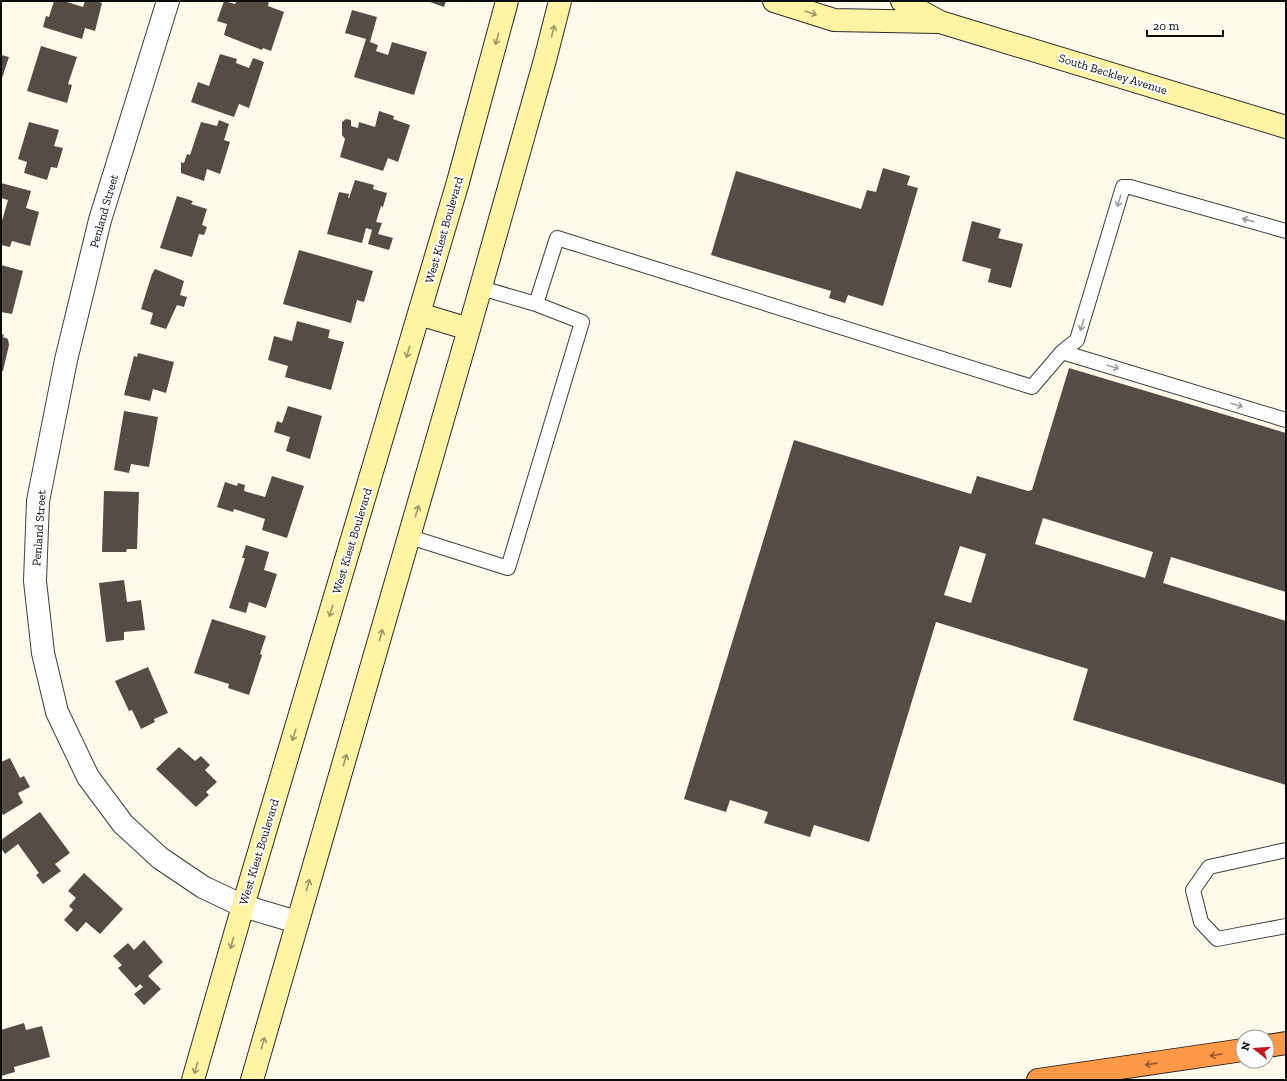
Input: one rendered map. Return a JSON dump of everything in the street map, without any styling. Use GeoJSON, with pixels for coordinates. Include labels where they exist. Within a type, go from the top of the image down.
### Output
{"type":"FeatureCollection","features":[{"type":"Feature","properties":{"kind":"highway"},"geometry":{"type":"LineString","coordinates":[[1275,1045],[1286,1043]]}},
{"type":"Feature","properties":{"kind":"highway"},"geometry":{"type":"LineString","coordinates":[[1038,1080],[1235,1051]]}},
{"type":"Feature","properties":{"kind":"main road","name":"West Kiest Boulevard"},"geometry":{"type":"LineString","coordinates":[[193,1080],[243,906],[458,182],[507,1]]}},
{"type":"Feature","properties":{"kind":"main road"},"geometry":{"type":"LineString","coordinates":[[252,1080],[481,288],[560,1]]}},
{"type":"Feature","properties":{"kind":"main road","name":"South Beckley Avenue"},"geometry":{"type":"LineString","coordinates":[[774,1],[834,20],[940,22]]}},
{"type":"Feature","properties":{"kind":"main road","name":"South Beckley Avenue"},"geometry":{"type":"LineString","coordinates":[[902,1],[940,22],[1286,127]]}},
{"type":"Feature","properties":{"kind":"main road"},"geometry":{"type":"LineString","coordinates":[[419,314],[469,329]]}},
{"type":"Feature","properties":{"kind":"street","name":"Penland Street"},"geometry":{"type":"LineString","coordinates":[[168,1],[100,220],[66,360],[38,501],[35,581],[43,653],[57,712],[88,777],[123,824],[160,858],[202,887],[243,906],[297,922]]}},
{"type":"Feature","properties":{"kind":"lane"},"geometry":{"type":"LineString","coordinates":[[536,304],[556,238],[1032,387],[1062,352],[1077,340],[1123,187],[1130,187],[1286,231]]}},
{"type":"Feature","properties":{"kind":"lane"},"geometry":{"type":"LineString","coordinates":[[410,536],[508,568],[582,322],[536,304],[481,288]]}},
{"type":"Feature","properties":{"kind":"lane"},"geometry":{"type":"LineString","coordinates":[[1062,352],[1286,420]]}},
{"type":"Feature","properties":{"kind":"lane"},"geometry":{"type":"LineString","coordinates":[[1286,850],[1209,867],[1193,890],[1201,922],[1217,940],[1286,926]]}},
{"type":"Feature","properties":{"kind":"building"},"geometry":{"type":"Polygon","coordinates":[[[54,1],[64,1],[83,7],[85,1],[96,1],[102,3],[95,31],[85,28],[82,39],[43,27],[46,16],[49,17],[54,1]]]}},
{"type":"Feature","properties":{"kind":"building"},"geometry":{"type":"Polygon","coordinates":[[[224,1],[235,4],[237,1],[269,1],[268,6],[284,12],[271,51],[263,48],[262,50],[224,35],[227,24],[217,21],[224,1]]]}},
{"type":"Feature","properties":{"kind":"building"},"geometry":{"type":"Polygon","coordinates":[[[427,1],[446,1],[444,7],[427,1]]]}},
{"type":"Feature","properties":{"kind":"building"},"geometry":{"type":"Polygon","coordinates":[[[352,10],[377,17],[370,42],[378,45],[376,51],[388,55],[392,42],[427,52],[414,95],[354,77],[366,39],[345,33],[352,10]]]}},
{"type":"Feature","properties":{"kind":"building"},"geometry":{"type":"Polygon","coordinates":[[[41,46],[77,57],[68,84],[72,85],[67,103],[27,91],[41,46]]]}},
{"type":"Feature","properties":{"kind":"building"},"geometry":{"type":"Polygon","coordinates":[[[220,54],[237,59],[236,63],[249,68],[253,58],[264,62],[249,108],[239,104],[234,117],[191,102],[198,82],[209,86],[220,54]]]}},
{"type":"Feature","properties":{"kind":"building"},"geometry":{"type":"Polygon","coordinates":[[[1,55],[9,57],[1,81],[1,55]]]}},
{"type":"Feature","properties":{"kind":"building"},"geometry":{"type":"Polygon","coordinates":[[[379,111],[394,116],[393,119],[410,125],[398,162],[388,158],[383,171],[340,157],[345,139],[342,135],[342,122],[346,119],[351,120],[351,126],[358,128],[359,122],[375,127],[379,111]]]}},
{"type":"Feature","properties":{"kind":"building"},"geometry":{"type":"Polygon","coordinates":[[[219,120],[229,124],[224,140],[230,142],[220,174],[207,169],[204,181],[181,173],[181,162],[184,163],[187,154],[190,155],[201,122],[217,126],[219,120]]]}},
{"type":"Feature","properties":{"kind":"building"},"geometry":{"type":"Polygon","coordinates":[[[29,122],[59,130],[54,146],[63,148],[57,168],[51,167],[47,180],[24,173],[27,162],[18,159],[29,122]]]}},
{"type":"Feature","properties":{"kind":"building"},"geometry":{"type":"Polygon","coordinates":[[[883,168],[910,176],[907,185],[918,188],[883,306],[848,295],[845,303],[829,298],[831,291],[711,255],[736,171],[861,209],[867,190],[876,192],[883,168]]]}},
{"type":"Feature","properties":{"kind":"building"},"geometry":{"type":"Polygon","coordinates":[[[355,180],[374,185],[373,189],[387,193],[383,207],[381,206],[376,222],[382,223],[378,234],[393,238],[389,250],[368,244],[372,230],[366,228],[362,243],[327,234],[339,192],[349,194],[349,198],[355,180]]]}},
{"type":"Feature","properties":{"kind":"building"},"geometry":{"type":"Polygon","coordinates":[[[1,183],[31,191],[26,208],[39,212],[30,246],[12,241],[10,247],[1,245],[1,224],[8,200],[1,198],[1,183]]]}},
{"type":"Feature","properties":{"kind":"building"},"geometry":{"type":"Polygon","coordinates":[[[177,196],[193,201],[191,204],[207,209],[202,225],[207,227],[204,235],[199,234],[192,257],[160,248],[177,196]]]}},
{"type":"Feature","properties":{"kind":"building"},"geometry":{"type":"Polygon","coordinates":[[[972,221],[1001,229],[998,238],[1023,244],[1011,288],[988,282],[991,269],[962,261],[972,221]]]}},
{"type":"Feature","properties":{"kind":"building"},"geometry":{"type":"Polygon","coordinates":[[[299,250],[373,271],[364,302],[357,300],[351,323],[283,304],[299,250]]]}},
{"type":"Feature","properties":{"kind":"building"},"geometry":{"type":"Polygon","coordinates":[[[1,265],[23,271],[12,314],[1,312],[1,265]]]}},
{"type":"Feature","properties":{"kind":"building"},"geometry":{"type":"Polygon","coordinates":[[[155,269],[184,281],[180,295],[187,297],[184,307],[177,305],[166,329],[150,324],[153,313],[141,309],[155,269]]]}},
{"type":"Feature","properties":{"kind":"building"},"geometry":{"type":"Polygon","coordinates":[[[297,321],[330,330],[328,338],[344,342],[331,390],[285,377],[288,366],[268,360],[274,336],[292,341],[297,321]]]}},
{"type":"Feature","properties":{"kind":"building"},"geometry":{"type":"Polygon","coordinates":[[[1,334],[4,335],[3,337],[8,339],[9,345],[3,371],[1,371],[1,334]]]}},
{"type":"Feature","properties":{"kind":"building"},"geometry":{"type":"Polygon","coordinates":[[[138,353],[174,362],[166,393],[153,389],[150,401],[124,395],[134,356],[137,357],[138,353]]]}},
{"type":"Feature","properties":{"kind":"building"},"geometry":{"type":"Polygon","coordinates":[[[1069,368],[1286,433],[1286,592],[1171,557],[1163,583],[1286,621],[1286,785],[1073,720],[1088,669],[936,622],[869,842],[814,825],[810,837],[764,823],[768,812],[730,800],[726,812],[684,799],[794,440],[971,494],[977,476],[1028,491],[1032,490],[1069,368]],[[1043,518],[1035,544],[1145,578],[1153,552],[1043,518]],[[960,546],[944,595],[971,603],[986,554],[960,546]]]}},
{"type":"Feature","properties":{"kind":"building"},"geometry":{"type":"Polygon","coordinates":[[[288,406],[322,416],[310,459],[286,451],[290,437],[274,432],[277,421],[282,423],[288,406]]]}},
{"type":"Feature","properties":{"kind":"building"},"geometry":{"type":"Polygon","coordinates":[[[124,411],[158,417],[149,467],[131,464],[129,473],[114,470],[124,411]]]}},
{"type":"Feature","properties":{"kind":"building"},"geometry":{"type":"Polygon","coordinates":[[[272,476],[304,486],[287,538],[262,530],[265,519],[234,509],[233,512],[217,507],[225,482],[237,486],[238,483],[245,485],[244,491],[265,497],[272,476]]]}},
{"type":"Feature","properties":{"kind":"building"},"geometry":{"type":"Polygon","coordinates":[[[104,491],[139,492],[137,549],[127,549],[126,552],[102,552],[104,491]]]}},
{"type":"Feature","properties":{"kind":"building"},"geometry":{"type":"Polygon","coordinates":[[[246,545],[269,552],[264,570],[277,574],[266,608],[249,602],[246,613],[229,608],[245,558],[242,558],[246,545]]]}},
{"type":"Feature","properties":{"kind":"building"},"geometry":{"type":"Polygon","coordinates":[[[124,580],[127,602],[141,600],[145,630],[124,632],[124,640],[106,642],[99,583],[124,580]]]}},
{"type":"Feature","properties":{"kind":"building"},"geometry":{"type":"Polygon","coordinates":[[[212,619],[266,636],[260,654],[262,655],[249,695],[228,688],[229,684],[194,673],[212,619]]]}},
{"type":"Feature","properties":{"kind":"building"},"geometry":{"type":"Polygon","coordinates":[[[148,667],[168,713],[154,719],[155,722],[141,729],[132,710],[129,711],[115,681],[148,667]]]}},
{"type":"Feature","properties":{"kind":"building"},"geometry":{"type":"Polygon","coordinates":[[[179,747],[195,761],[201,756],[210,765],[205,770],[217,782],[206,792],[209,795],[196,807],[156,769],[179,747]]]}},
{"type":"Feature","properties":{"kind":"building"},"geometry":{"type":"Polygon","coordinates":[[[10,758],[20,778],[24,776],[30,787],[18,793],[23,803],[3,815],[1,811],[1,762],[10,758]]]}},
{"type":"Feature","properties":{"kind":"building"},"geometry":{"type":"Polygon","coordinates":[[[40,812],[70,853],[55,864],[61,871],[43,884],[36,875],[39,873],[18,844],[5,854],[1,848],[1,840],[40,812]]]}},
{"type":"Feature","properties":{"kind":"building"},"geometry":{"type":"Polygon","coordinates":[[[84,873],[123,909],[100,934],[86,922],[77,932],[64,920],[73,910],[69,906],[76,898],[68,891],[84,873]]]}},
{"type":"Feature","properties":{"kind":"building"},"geometry":{"type":"Polygon","coordinates":[[[144,940],[163,962],[148,976],[161,989],[144,1005],[134,994],[143,987],[140,984],[136,988],[118,968],[122,965],[113,956],[128,943],[134,950],[144,940]]]}},
{"type":"Feature","properties":{"kind":"building"},"geometry":{"type":"Polygon","coordinates":[[[24,1023],[26,1030],[42,1026],[50,1057],[14,1067],[15,1072],[1,1076],[1,1030],[24,1023]]]}}]}
